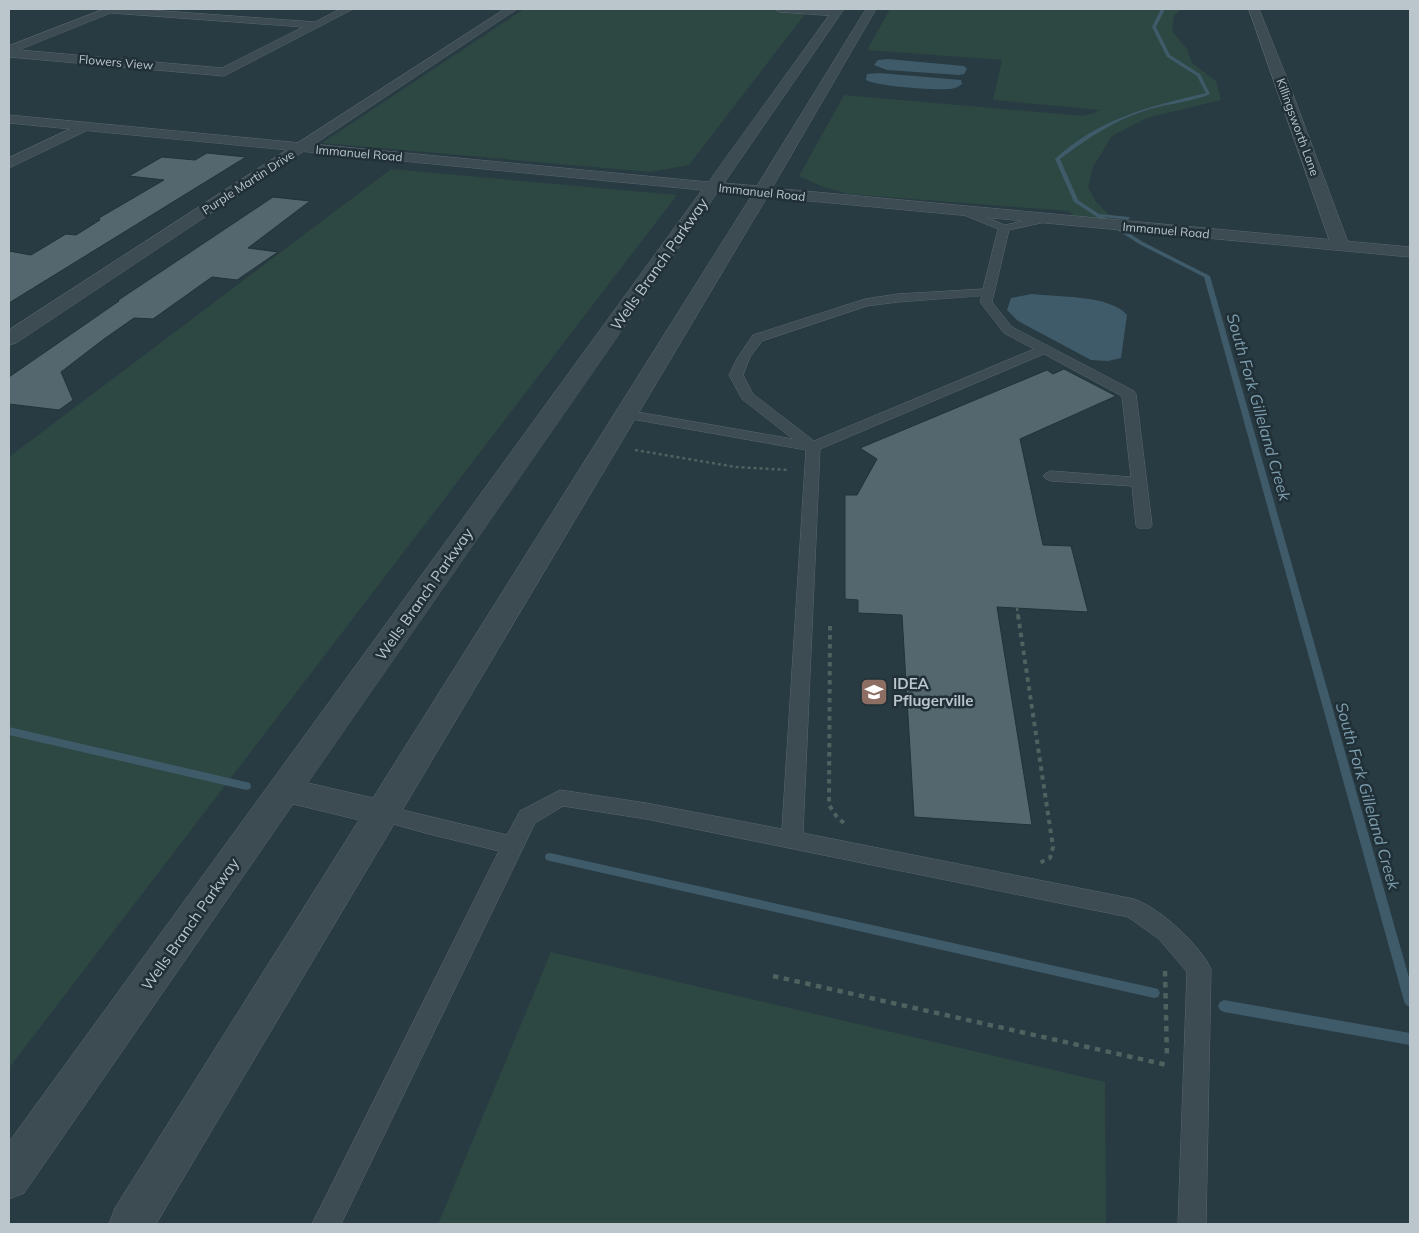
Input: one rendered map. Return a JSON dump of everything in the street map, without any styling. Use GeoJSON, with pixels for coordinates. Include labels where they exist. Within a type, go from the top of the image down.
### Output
{"type":"FeatureCollection","features":[{"type":"Feature","properties":{"kind":"street"},"geometry":{"type":"LineString","coordinates":[[9,52],[111,10],[316,25],[348,9]]}},
{"type":"Feature","properties":{"kind":"street","name":"Purple Martin Drive"},"geometry":{"type":"LineString","coordinates":[[9,339],[512,9]]}},
{"type":"Feature","properties":{"kind":"street"},"geometry":{"type":"LineString","coordinates":[[780,9],[837,11]]}},
{"type":"Feature","properties":{"kind":"street"},"geometry":{"type":"LineString","coordinates":[[131,1224],[872,9]]}},
{"type":"Feature","properties":{"kind":"street","name":"Killingsworth Lane"},"geometry":{"type":"LineString","coordinates":[[1254,9],[1282,81],[1340,245]]}},
{"type":"Feature","properties":{"kind":"street","name":"Wells Branch Parkway"},"geometry":{"type":"LineString","coordinates":[[9,1178],[837,11]]}},
{"type":"Feature","properties":{"kind":"street","name":"Flowers View"},"geometry":{"type":"LineString","coordinates":[[9,52],[224,72],[316,25]]}},
{"type":"Feature","properties":{"kind":"street","name":"Immanuel Road"},"geometry":{"type":"LineString","coordinates":[[9,119],[1088,223],[1410,252]]}},
{"type":"Feature","properties":{"kind":"street"},"geometry":{"type":"LineString","coordinates":[[9,164],[85,126]]}},
{"type":"Feature","properties":{"kind":"street"},"geometry":{"type":"LineString","coordinates":[[285,790],[382,813]]}},
{"type":"Feature","properties":{"kind":"lane"},"geometry":{"type":"LineString","coordinates":[[963,211],[1004,228],[1046,219]]}},
{"type":"Feature","properties":{"kind":"lane"},"geometry":{"type":"LineString","coordinates":[[1004,228],[986,302],[1008,330],[1129,394],[1144,525]]}},
{"type":"Feature","properties":{"kind":"lane"},"geometry":{"type":"LineString","coordinates":[[813,447],[773,418],[747,396],[744,391],[736,375],[744,357],[757,338],[865,303],[898,298],[988,292]]}},
{"type":"Feature","properties":{"kind":"lane"},"geometry":{"type":"LineString","coordinates":[[626,414],[813,447],[883,415],[992,372],[1044,349]]}},
{"type":"Feature","properties":{"kind":"lane"},"geometry":{"type":"LineString","coordinates":[[792,839],[813,447]]}},
{"type":"Feature","properties":{"kind":"lane"},"geometry":{"type":"LineString","coordinates":[[1051,476],[1139,482]]}},
{"type":"Feature","properties":{"kind":"lane"},"geometry":{"type":"LineString","coordinates":[[326,1224],[527,817],[560,798],[646,811],[792,839],[1134,909],[1167,932],[1199,969],[1192,1224]]}},
{"type":"Feature","properties":{"kind":"lane"},"geometry":{"type":"LineString","coordinates":[[382,813],[513,845]]}},
{"type":"Feature","properties":{"kind":"path"},"geometry":{"type":"LineString","coordinates":[[632,450],[736,467],[796,470]]}},
{"type":"Feature","properties":{"kind":"path"},"geometry":{"type":"LineString","coordinates":[[1016,608],[1053,847],[1050,858],[1039,864],[1031,864]]}},
{"type":"Feature","properties":{"kind":"path"},"geometry":{"type":"LineString","coordinates":[[830,619],[828,805],[849,828]]}},
{"type":"Feature","properties":{"kind":"path"},"geometry":{"type":"LineString","coordinates":[[773,976],[1167,1065],[1164,964]]}},
{"type":"Feature","properties":{"kind":"green space"},"geometry":{"type":"Polygon","coordinates":[[[524,9],[809,9],[689,165],[651,172],[322,143],[524,9]]]}},
{"type":"Feature","properties":{"kind":"green space"},"geometry":{"type":"Polygon","coordinates":[[[890,9],[1181,9],[1174,16],[1172,31],[1187,49],[1192,63],[1216,81],[1221,100],[1147,118],[1112,136],[1093,167],[1088,187],[1096,202],[1115,220],[1076,217],[1068,211],[848,194],[823,187],[799,176],[844,95],[1084,116],[1101,110],[993,100],[1002,60],[867,50],[890,9]]]}},
{"type":"Feature","properties":{"kind":"green space"},"geometry":{"type":"Polygon","coordinates":[[[391,169],[677,195],[9,1068],[9,457],[391,169]]]}},
{"type":"Feature","properties":{"kind":"green space"},"geometry":{"type":"Polygon","coordinates":[[[551,952],[1105,1082],[1106,1224],[438,1224],[551,952]]]}},
{"type":"Feature","properties":{"kind":"water"},"geometry":{"type":"Polygon","coordinates":[[[888,59],[964,66],[967,69],[964,74],[959,75],[887,70],[874,65],[878,60],[888,59]]]}},
{"type":"Feature","properties":{"kind":"water"},"geometry":{"type":"Polygon","coordinates":[[[879,73],[961,80],[962,84],[956,88],[924,89],[866,80],[867,74],[879,73]]]}},
{"type":"Feature","properties":{"kind":"water"},"geometry":{"type":"Polygon","coordinates":[[[1032,294],[1096,300],[1119,308],[1127,315],[1121,358],[1108,361],[1091,360],[1018,321],[1007,310],[1011,298],[1032,294]]]}},
{"type":"Feature","properties":{"kind":"building"},"geometry":{"type":"Polygon","coordinates":[[[207,153],[246,157],[9,303],[9,251],[31,255],[66,234],[76,235],[100,220],[99,218],[164,180],[129,176],[162,157],[195,160],[207,153]]]}},
{"type":"Feature","properties":{"kind":"building"},"geometry":{"type":"Polygon","coordinates":[[[273,197],[310,201],[248,248],[278,252],[237,280],[212,277],[153,319],[134,318],[104,339],[61,372],[73,400],[59,410],[9,404],[9,377],[119,301],[117,301],[273,197]]]}},
{"type":"Feature","properties":{"kind":"building"},"geometry":{"type":"Polygon","coordinates":[[[1064,369],[1116,396],[1020,439],[1043,545],[1071,546],[1088,612],[997,607],[1032,825],[914,817],[902,615],[858,613],[858,600],[845,599],[845,495],[857,495],[877,459],[860,448],[1047,370],[1053,374],[1064,369]]]}},
{"type":"Feature","properties":{"kind":"waterway","name":"South Fork Gilleland Creek"},"geometry":{"type":"LineString","coordinates":[[1163,9],[1154,27],[1168,56],[1199,75],[1208,94],[1161,105],[1126,116],[1100,130],[1057,159],[1076,201],[1141,243],[1207,276],[1410,1001]]}},
{"type":"Feature","properties":{"kind":"waterway"},"geometry":{"type":"LineString","coordinates":[[1100,215],[1127,218]]}},
{"type":"Feature","properties":{"kind":"waterway"},"geometry":{"type":"LineString","coordinates":[[9,731],[246,786]]}},
{"type":"Feature","properties":{"kind":"waterway"},"geometry":{"type":"LineString","coordinates":[[550,857],[1154,993]]}},
{"type":"Feature","properties":{"kind":"waterway"},"geometry":{"type":"LineString","coordinates":[[1224,1006],[1410,1039]]}},
{"type":"Feature","properties":{"kind":"place","name":"IDEA Pflugerville"},"geometry":{"type":"Point","coordinates":[874,692]}}]}
